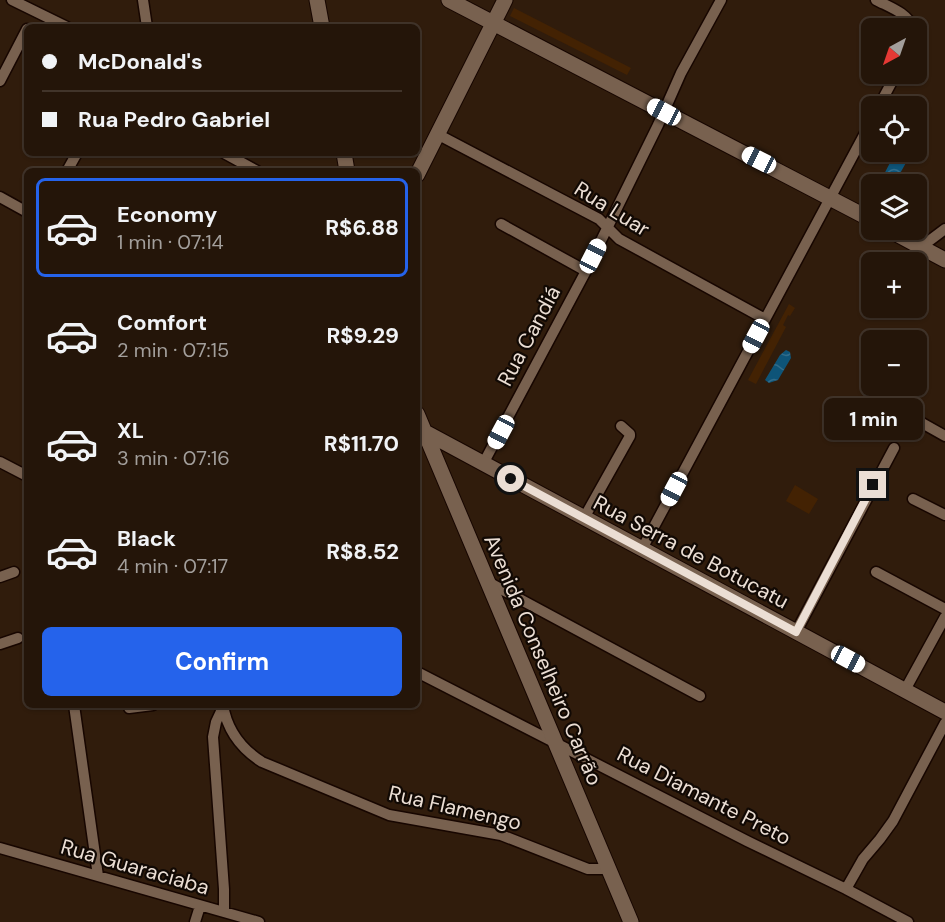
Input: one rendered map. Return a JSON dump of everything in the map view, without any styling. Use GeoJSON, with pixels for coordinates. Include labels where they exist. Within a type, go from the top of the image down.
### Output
{"type":"FeatureCollection","features":[{"type":"Feature","properties":{"kind":"street"},"geometry":{"type":"LineString","coordinates":[[12,0],[61,24]]}},
{"type":"Feature","properties":{"kind":"street"},"geometry":{"type":"LineString","coordinates":[[143,0],[147,24]]}},
{"type":"Feature","properties":{"kind":"street"},"geometry":{"type":"LineString","coordinates":[[317,0],[321,24]]}},
{"type":"Feature","properties":{"kind":"street"},"geometry":{"type":"LineString","coordinates":[[449,0],[861,214]]}},
{"type":"Feature","properties":{"kind":"street"},"geometry":{"type":"LineString","coordinates":[[420,169],[505,0]]}},
{"type":"Feature","properties":{"kind":"street","name":"Rua Candiá"},"geometry":{"type":"LineString","coordinates":[[483,464],[586,271],[681,73],[721,0]]}},
{"type":"Feature","properties":{"kind":"street"},"geometry":{"type":"LineString","coordinates":[[876,0],[906,18]]}},
{"type":"Feature","properties":{"kind":"street"},"geometry":{"type":"LineString","coordinates":[[30,24],[36,12]]}},
{"type":"Feature","properties":{"kind":"street"},"geometry":{"type":"LineString","coordinates":[[0,81],[24,36]]}},
{"type":"Feature","properties":{"kind":"street","name":"Rua Luar"},"geometry":{"type":"LineString","coordinates":[[437,134],[599,219],[619,239],[765,319]]}},
{"type":"Feature","properties":{"kind":"street"},"geometry":{"type":"LineString","coordinates":[[642,549],[861,140]]}},
{"type":"Feature","properties":{"kind":"street"},"geometry":{"type":"LineString","coordinates":[[230,156],[252,168]]}},
{"type":"Feature","properties":{"kind":"street"},"geometry":{"type":"LineString","coordinates":[[0,197],[24,210]]}},
{"type":"Feature","properties":{"kind":"street"},"geometry":{"type":"LineString","coordinates":[[501,224],[586,271]]}},
{"type":"Feature","properties":{"kind":"street"},"geometry":{"type":"LineString","coordinates":[[921,247],[945,229]]}},
{"type":"Feature","properties":{"kind":"street"},"geometry":{"type":"LineString","coordinates":[[908,240],[945,260]]}},
{"type":"Feature","properties":{"kind":"street"},"geometry":{"type":"LineString","coordinates":[[890,405],[945,436]]}},
{"type":"Feature","properties":{"kind":"street"},"geometry":{"type":"LineString","coordinates":[[584,518],[630,436],[621,426]]}},
{"type":"Feature","properties":{"kind":"street","name":"Rua Serra de Botucatu"},"geometry":{"type":"LineString","coordinates":[[421,430],[945,712]]}},
{"type":"Feature","properties":{"kind":"street","name":"Avenida Conselheiro Carrão"},"geometry":{"type":"LineString","coordinates":[[421,430],[488,582],[631,922]]}},
{"type":"Feature","properties":{"kind":"street"},"geometry":{"type":"LineString","coordinates":[[796,632],[894,448]]}},
{"type":"Feature","properties":{"kind":"street"},"geometry":{"type":"LineString","coordinates":[[0,462],[24,474]]}},
{"type":"Feature","properties":{"kind":"street"},"geometry":{"type":"LineString","coordinates":[[913,499],[945,515]]}},
{"type":"Feature","properties":{"kind":"street"},"geometry":{"type":"LineString","coordinates":[[0,577],[14,572]]}},
{"type":"Feature","properties":{"kind":"street"},"geometry":{"type":"LineString","coordinates":[[876,572],[945,609]]}},
{"type":"Feature","properties":{"kind":"street"},"geometry":{"type":"LineString","coordinates":[[488,582],[700,696]]}},
{"type":"Feature","properties":{"kind":"street"},"geometry":{"type":"LineString","coordinates":[[905,690],[945,617]]}},
{"type":"Feature","properties":{"kind":"street"},"geometry":{"type":"LineString","coordinates":[[0,644],[18,638]]}},
{"type":"Feature","properties":{"kind":"street","name":"Rua Diamante Preto"},"geometry":{"type":"LineString","coordinates":[[420,674],[908,922]]}},
{"type":"Feature","properties":{"kind":"street"},"geometry":{"type":"LineString","coordinates":[[75,708],[98,876]]}},
{"type":"Feature","properties":{"kind":"street"},"geometry":{"type":"LineString","coordinates":[[222,708],[213,737],[224,912]]}},
{"type":"Feature","properties":{"kind":"street","name":"Rua Flamengo"},"geometry":{"type":"LineString","coordinates":[[224,708],[232,733],[250,754],[262,762],[368,807],[408,819],[501,835],[588,869],[608,869]]}},
{"type":"Feature","properties":{"kind":"street"},"geometry":{"type":"LineString","coordinates":[[846,889],[863,859],[893,821],[945,723]]}},
{"type":"Feature","properties":{"kind":"street","name":"Rua Guaraciaba"},"geometry":{"type":"LineString","coordinates":[[0,848],[259,922]]}},
{"type":"Feature","properties":{"kind":"street"},"geometry":{"type":"LineString","coordinates":[[195,922],[200,906]]}},
{"type":"Feature","properties":{"kind":"shaded area"},"geometry":{"type":"Polygon","coordinates":[[[514,8],[631,68],[627,75],[510,16],[514,8]]]}},
{"type":"Feature","properties":{"kind":"shaded area"},"geometry":{"type":"Polygon","coordinates":[[[789,304],[795,308],[790,316],[788,315],[783,325],[786,327],[756,384],[748,380],[789,304]]]}},
{"type":"Feature","properties":{"kind":"shaded area"},"geometry":{"type":"Polygon","coordinates":[[[795,485],[818,499],[809,514],[786,501],[795,485]]]}},
{"type":"Feature","properties":{"kind":"water"},"geometry":{"type":"Polygon","coordinates":[[[890,162],[906,162],[900,174],[884,174],[890,162]]]}},
{"type":"Feature","properties":{"kind":"water"},"geometry":{"type":"Polygon","coordinates":[[[786,350],[790,352],[791,358],[778,380],[769,383],[765,380],[780,355],[786,350]]]}},
{"type":"Feature","properties":{"kind":"route"},"geometry":{"type":"LineString","coordinates":[[511,479],[796,632],[873,485]]}}]}
